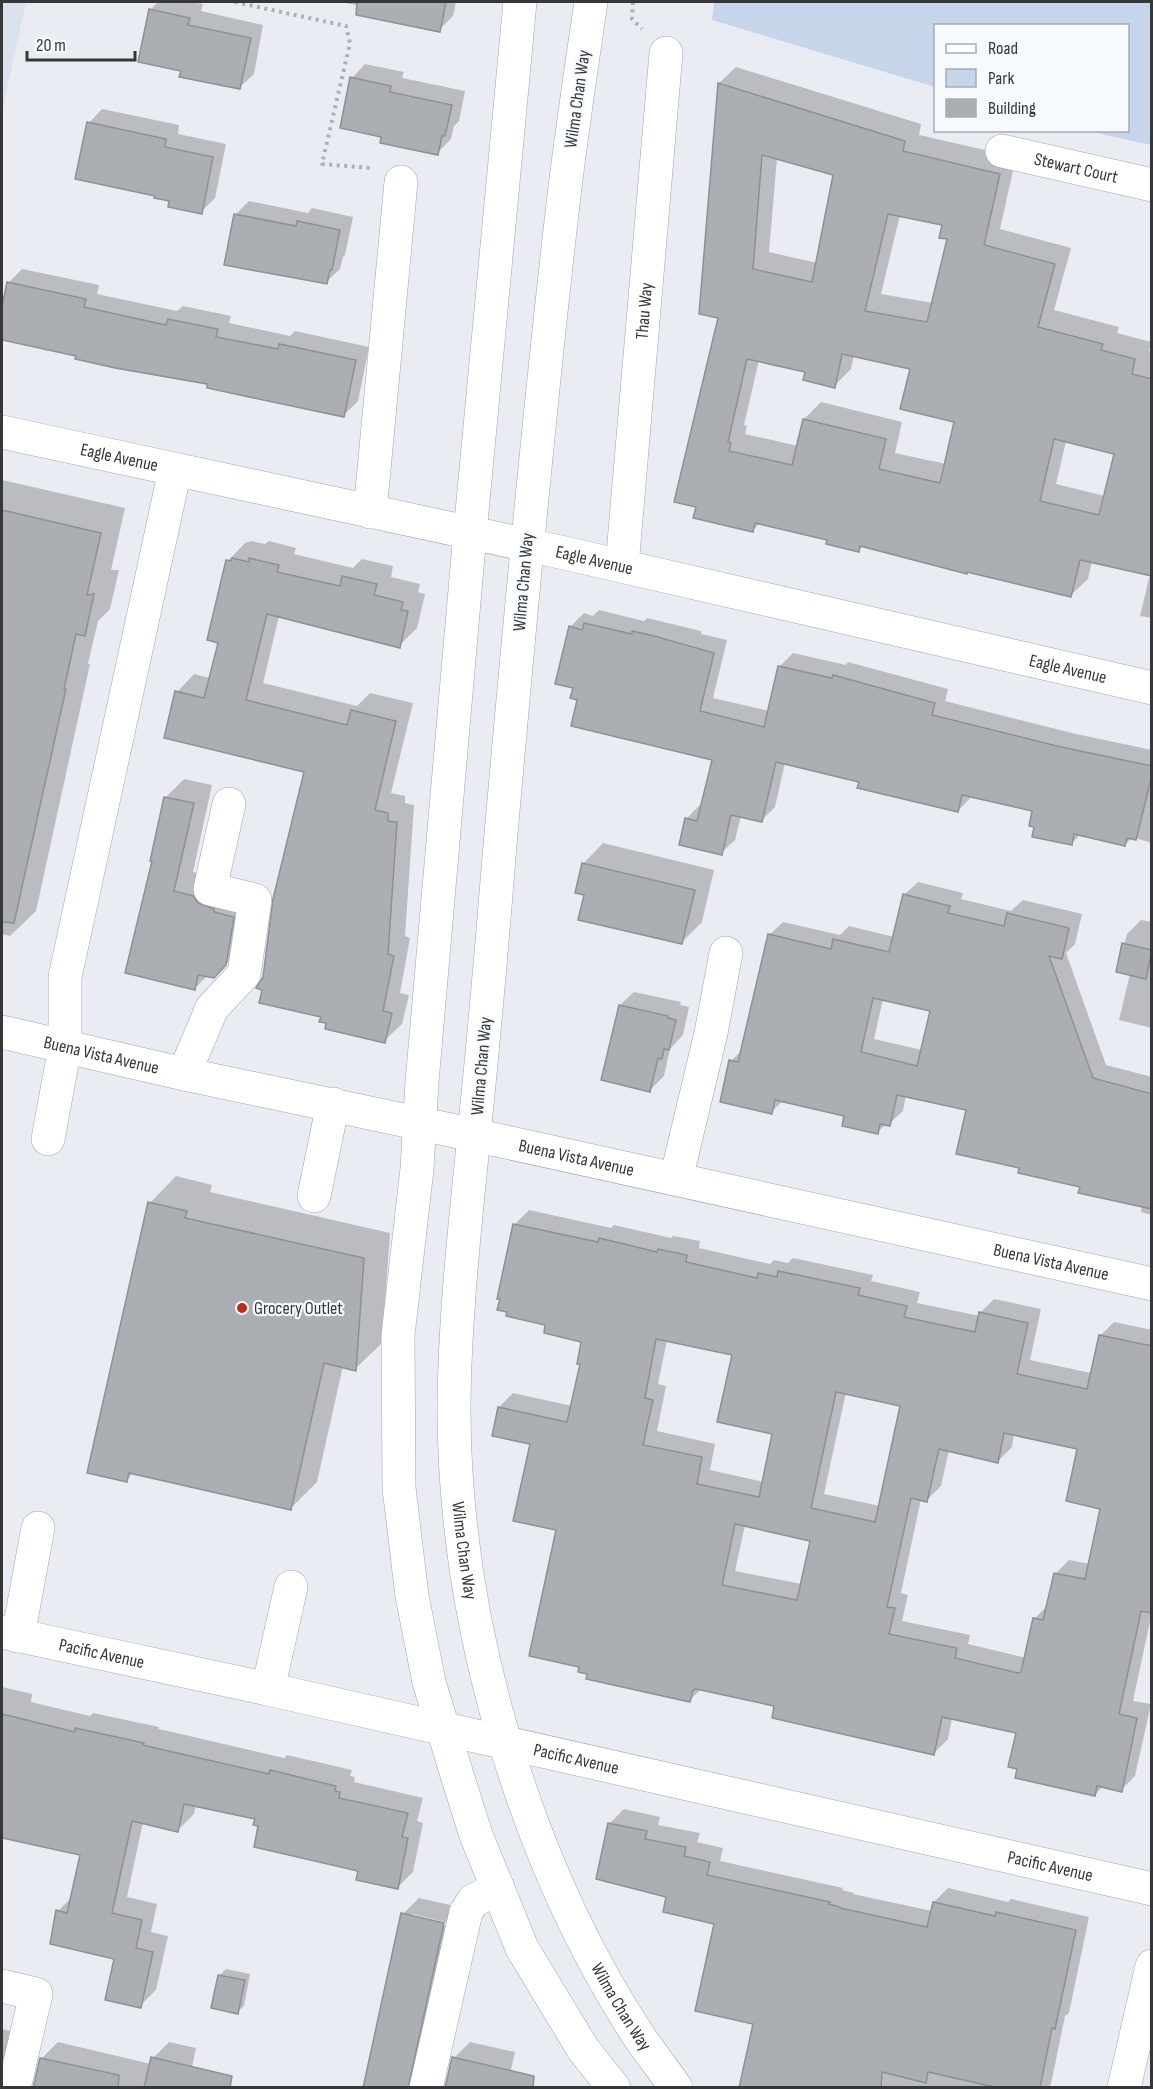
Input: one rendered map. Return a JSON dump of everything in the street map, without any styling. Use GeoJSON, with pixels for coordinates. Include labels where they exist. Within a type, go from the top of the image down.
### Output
{"type":"FeatureCollection","features":[{"type":"Feature","properties":{"kind":"street"},"geometry":{"type":"LineString","coordinates":[[520,2],[470,533],[417,1169],[398,1335],[399,1488],[412,1596],[429,1682],[476,1835],[522,1947],[583,2049],[614,2088]]}},
{"type":"Feature","properties":{"kind":"street","name":"Wilma Chan Way"},"geometry":{"type":"LineString","coordinates":[[591,2],[563,199],[526,545],[459,1300],[454,1406],[458,1488],[466,1566],[479,1642],[520,1790],[554,1881],[594,1960],[638,2036],[676,2088]]}},
{"type":"Feature","properties":{"kind":"street","name":"Thau Way"},"geometry":{"type":"LineString","coordinates":[[622,566],[666,53]]}},
{"type":"Feature","properties":{"kind":"street","name":"Stewart Court"},"geometry":{"type":"LineString","coordinates":[[1002,151],[1152,185]]}},
{"type":"Feature","properties":{"kind":"street"},"geometry":{"type":"LineString","coordinates":[[370,512],[401,182]]}},
{"type":"Feature","properties":{"kind":"street","name":"Eagle Avenue"},"geometry":{"type":"LineString","coordinates":[[2,432],[622,566],[1152,688]]}},
{"type":"Feature","properties":{"kind":"street"},"geometry":{"type":"LineString","coordinates":[[48,1139],[65,1047],[65,976],[175,470]]}},
{"type":"Feature","properties":{"kind":"street"},"geometry":{"type":"LineString","coordinates":[[184,1074],[212,1008],[244,974],[255,900],[210,889],[229,804]]}},
{"type":"Feature","properties":{"kind":"street"},"geometry":{"type":"LineString","coordinates":[[676,1179],[711,1033],[726,952]]}},
{"type":"Feature","properties":{"kind":"street","name":"Buena Vista Avenue"},"geometry":{"type":"LineString","coordinates":[[2,1032],[184,1074],[333,1104],[1152,1284]]}},
{"type":"Feature","properties":{"kind":"street"},"geometry":{"type":"LineString","coordinates":[[314,1196],[333,1104]]}},
{"type":"Feature","properties":{"kind":"street"},"geometry":{"type":"LineString","coordinates":[[10,1634],[38,1528]]}},
{"type":"Feature","properties":{"kind":"street"},"geometry":{"type":"LineString","coordinates":[[268,1689],[291,1587]]}},
{"type":"Feature","properties":{"kind":"street","name":"Pacific Avenue"},"geometry":{"type":"LineString","coordinates":[[10,1634],[443,1728],[1152,1889]]}},
{"type":"Feature","properties":{"kind":"street"},"geometry":{"type":"LineString","coordinates":[[426,2088],[466,1912],[473,1901],[498,1888]]}},
{"type":"Feature","properties":{"kind":"street"},"geometry":{"type":"LineString","coordinates":[[1124,2088],[1152,1966]]}},
{"type":"Feature","properties":{"kind":"street"},"geometry":{"type":"LineString","coordinates":[[2,1986],[36,1994],[14,2088]]}},
{"type":"Feature","properties":{"kind":"path"},"geometry":{"type":"LineString","coordinates":[[235,2],[346,26],[350,43],[322,164],[400,170],[401,182]]}},
{"type":"Feature","properties":{"kind":"shaded area"},"geometry":{"type":"Polygon","coordinates":[[[2,2],[26,2],[2,112],[2,2]]]}},
{"type":"Feature","properties":{"kind":"green space"},"geometry":{"type":"Polygon","coordinates":[[[714,2],[1151,2],[1151,145],[1092,132],[1129,132],[1129,24],[934,24],[934,87],[712,20],[714,2]]]}},
{"type":"Feature","properties":{"kind":"building"},"geometry":{"type":"Polygon","coordinates":[[[357,2],[446,2],[440,32],[356,15],[357,2]]]}},
{"type":"Feature","properties":{"kind":"building"},"geometry":{"type":"Polygon","coordinates":[[[149,9],[190,18],[188,25],[251,38],[240,89],[179,77],[181,71],[138,62],[149,9]]]}},
{"type":"Feature","properties":{"kind":"building"},"geometry":{"type":"Polygon","coordinates":[[[350,77],[391,86],[390,92],[452,105],[438,155],[380,143],[381,137],[340,128],[350,77]]]}},
{"type":"Feature","properties":{"kind":"building"},"geometry":{"type":"Polygon","coordinates":[[[718,83],[905,141],[903,151],[1000,174],[984,245],[1055,264],[1038,327],[1103,344],[1101,350],[1135,359],[1132,374],[1152,379],[1152,576],[1080,560],[1071,597],[967,572],[967,574],[860,546],[859,552],[826,544],[827,540],[755,523],[753,532],[693,518],[696,507],[674,502],[718,318],[699,314],[718,83]],[[762,155],[753,269],[812,282],[833,175],[762,155]],[[888,214],[865,311],[927,322],[947,239],[939,238],[942,225],[888,214]],[[842,354],[835,388],[803,380],[805,372],[747,359],[728,442],[731,443],[729,451],[792,465],[803,419],[886,439],[879,469],[940,483],[954,422],[900,409],[910,369],[842,354]],[[1054,439],[1040,501],[1099,515],[1114,454],[1054,439]]]}},
{"type":"Feature","properties":{"kind":"building"},"geometry":{"type":"Polygon","coordinates":[[[87,122],[166,139],[165,147],[213,157],[202,214],[168,207],[169,201],[154,198],[155,196],[75,179],[87,122]]]}},
{"type":"Feature","properties":{"kind":"building"},"geometry":{"type":"Polygon","coordinates":[[[234,214],[296,226],[297,221],[340,230],[327,284],[224,265],[234,214]]]}},
{"type":"Feature","properties":{"kind":"building"},"geometry":{"type":"Polygon","coordinates":[[[7,282],[86,299],[84,307],[166,325],[168,319],[218,329],[216,337],[278,349],[279,344],[356,360],[344,417],[207,388],[207,384],[75,359],[76,356],[2,340],[2,307],[7,282]]]}},
{"type":"Feature","properties":{"kind":"building"},"geometry":{"type":"Polygon","coordinates":[[[2,510],[101,533],[87,595],[94,594],[85,636],[76,634],[14,923],[2,922],[2,510]]]}},
{"type":"Feature","properties":{"kind":"building"},"geometry":{"type":"Polygon","coordinates":[[[232,558],[249,562],[249,558],[279,565],[277,572],[340,586],[342,576],[377,584],[374,595],[403,602],[401,610],[408,611],[400,648],[267,614],[246,700],[347,725],[351,710],[396,721],[375,810],[388,813],[388,821],[397,822],[388,954],[394,956],[383,1011],[392,1013],[385,1043],[325,1029],[326,1023],[319,1022],[321,1017],[259,1003],[262,990],[256,988],[263,977],[273,899],[304,772],[164,738],[175,691],[204,698],[218,643],[207,640],[226,560],[231,561],[232,558]]]}},
{"type":"Feature","properties":{"kind":"building"},"geometry":{"type":"Polygon","coordinates":[[[584,623],[632,634],[632,631],[654,636],[714,653],[700,711],[764,727],[778,666],[832,678],[833,675],[935,703],[932,715],[1061,747],[1152,766],[1152,775],[1136,840],[1127,838],[1125,846],[1074,834],[1072,845],[1032,837],[1034,827],[1029,826],[1032,811],[962,795],[958,812],[857,788],[859,782],[776,762],[762,822],[731,815],[722,855],[679,845],[685,818],[697,821],[712,760],[571,726],[577,700],[570,698],[573,688],[555,684],[569,626],[582,630],[584,623]]]}},
{"type":"Feature","properties":{"kind":"building"},"geometry":{"type":"Polygon","coordinates":[[[164,797],[194,803],[174,891],[193,896],[198,903],[214,909],[214,912],[234,917],[226,965],[214,978],[198,975],[195,990],[125,973],[152,861],[150,861],[164,797]]]}},
{"type":"Feature","properties":{"kind":"building"},"geometry":{"type":"Polygon","coordinates":[[[582,863],[695,890],[682,944],[578,920],[584,895],[575,893],[582,863]]]}},
{"type":"Feature","properties":{"kind":"building"},"geometry":{"type":"Polygon","coordinates":[[[903,894],[950,906],[948,913],[1004,926],[1007,913],[1069,928],[1062,959],[1049,956],[1093,1078],[1152,1094],[1152,1209],[1078,1193],[1080,1187],[1018,1173],[1019,1168],[956,1154],[966,1110],[897,1095],[890,1126],[880,1124],[878,1134],[842,1126],[844,1116],[775,1100],[772,1114],[720,1102],[729,1060],[738,1062],[768,934],[831,949],[833,939],[889,952],[903,894]],[[873,998],[861,1052],[917,1066],[930,1011],[873,998]]]}},
{"type":"Feature","properties":{"kind":"building"},"geometry":{"type":"Polygon","coordinates":[[[1122,943],[1152,950],[1146,979],[1116,972],[1122,943]]]}},
{"type":"Feature","properties":{"kind":"building"},"geometry":{"type":"Polygon","coordinates":[[[619,1005],[668,1016],[676,1020],[669,1050],[664,1049],[662,1059],[658,1058],[650,1092],[601,1080],[619,1005]]]}},
{"type":"Feature","properties":{"kind":"building","name":"Grocery Outlet"},"geometry":{"type":"Polygon","coordinates":[[[148,1202],[187,1211],[185,1218],[364,1258],[356,1371],[324,1363],[291,1510],[129,1473],[127,1482],[87,1473],[148,1202]]]}},
{"type":"Feature","properties":{"kind":"building"},"geometry":{"type":"Polygon","coordinates":[[[513,1224],[598,1242],[599,1238],[657,1252],[658,1249],[687,1255],[686,1262],[757,1278],[758,1273],[777,1277],[778,1271],[860,1288],[858,1295],[907,1306],[904,1317],[975,1332],[979,1312],[1028,1323],[1017,1374],[1087,1389],[1099,1335],[1152,1346],[1152,1613],[1141,1611],[1119,1714],[1137,1718],[1122,1792],[1097,1786],[1095,1796],[1015,1778],[1017,1769],[1008,1767],[1016,1733],[942,1717],[934,1755],[772,1718],[774,1706],[696,1689],[693,1690],[690,1702],[586,1679],[587,1674],[578,1672],[579,1667],[529,1656],[556,1530],[513,1521],[530,1444],[492,1436],[498,1407],[567,1422],[580,1364],[577,1364],[581,1342],[544,1333],[545,1325],[506,1316],[507,1312],[497,1310],[500,1299],[497,1299],[513,1224]],[[656,1339],[645,1398],[653,1400],[643,1445],[702,1457],[697,1484],[759,1497],[772,1434],[717,1422],[732,1355],[656,1339]],[[836,1392],[811,1508],[875,1522],[900,1406],[836,1392]],[[1004,1433],[998,1463],[939,1449],[927,1502],[911,1498],[887,1607],[895,1608],[889,1634],[957,1648],[955,1658],[1018,1673],[1021,1672],[1033,1618],[1043,1620],[1054,1573],[1085,1579],[1100,1509],[1066,1501],[1077,1449],[1004,1433]],[[735,1524],[722,1585],[797,1600],[810,1541],[735,1524]]]}},
{"type":"Feature","properties":{"kind":"building"},"geometry":{"type":"Polygon","coordinates":[[[2,1714],[75,1732],[75,1728],[144,1743],[143,1745],[269,1774],[270,1770],[336,1786],[335,1791],[340,1792],[339,1798],[408,1813],[402,1837],[408,1838],[398,1889],[356,1880],[358,1871],[254,1847],[258,1826],[253,1825],[255,1819],[184,1804],[178,1832],[132,1821],[112,1913],[142,1920],[136,1948],[153,1952],[141,2008],[105,2000],[114,1959],[50,1944],[56,1910],[67,1913],[80,1855],[2,1838],[2,1714]]]}},
{"type":"Feature","properties":{"kind":"building"},"geometry":{"type":"Polygon","coordinates":[[[608,1823],[647,1831],[645,1839],[686,1847],[684,1856],[710,1862],[707,1875],[830,1902],[829,1904],[840,1908],[927,1927],[933,1902],[995,1916],[996,1912],[1076,1930],[1040,2088],[999,2088],[928,2072],[926,2083],[882,2072],[881,2088],[739,2088],[753,2024],[695,2011],[714,1924],[663,1912],[666,1897],[596,1879],[608,1823]]]}},
{"type":"Feature","properties":{"kind":"building"},"geometry":{"type":"Polygon","coordinates":[[[401,1913],[444,1923],[408,2088],[363,2088],[401,1913]]]}},
{"type":"Feature","properties":{"kind":"building"},"geometry":{"type":"Polygon","coordinates":[[[218,1975],[245,1980],[238,2014],[211,2008],[218,1975]]]}},
{"type":"Feature","properties":{"kind":"building"},"geometry":{"type":"Polygon","coordinates":[[[151,2057],[232,2076],[230,2088],[144,2088],[151,2057]]]}},
{"type":"Feature","properties":{"kind":"building"},"geometry":{"type":"Polygon","coordinates":[[[452,2057],[534,2076],[533,2088],[445,2088],[452,2057]]]}},
{"type":"Feature","properties":{"kind":"building"},"geometry":{"type":"Polygon","coordinates":[[[40,2058],[119,2075],[118,2088],[33,2088],[40,2058]]]}},
{"type":"Feature","properties":{"kind":"place","name":"Grocery Outlet"},"geometry":{"type":"Point","coordinates":[242,1308]}}]}
